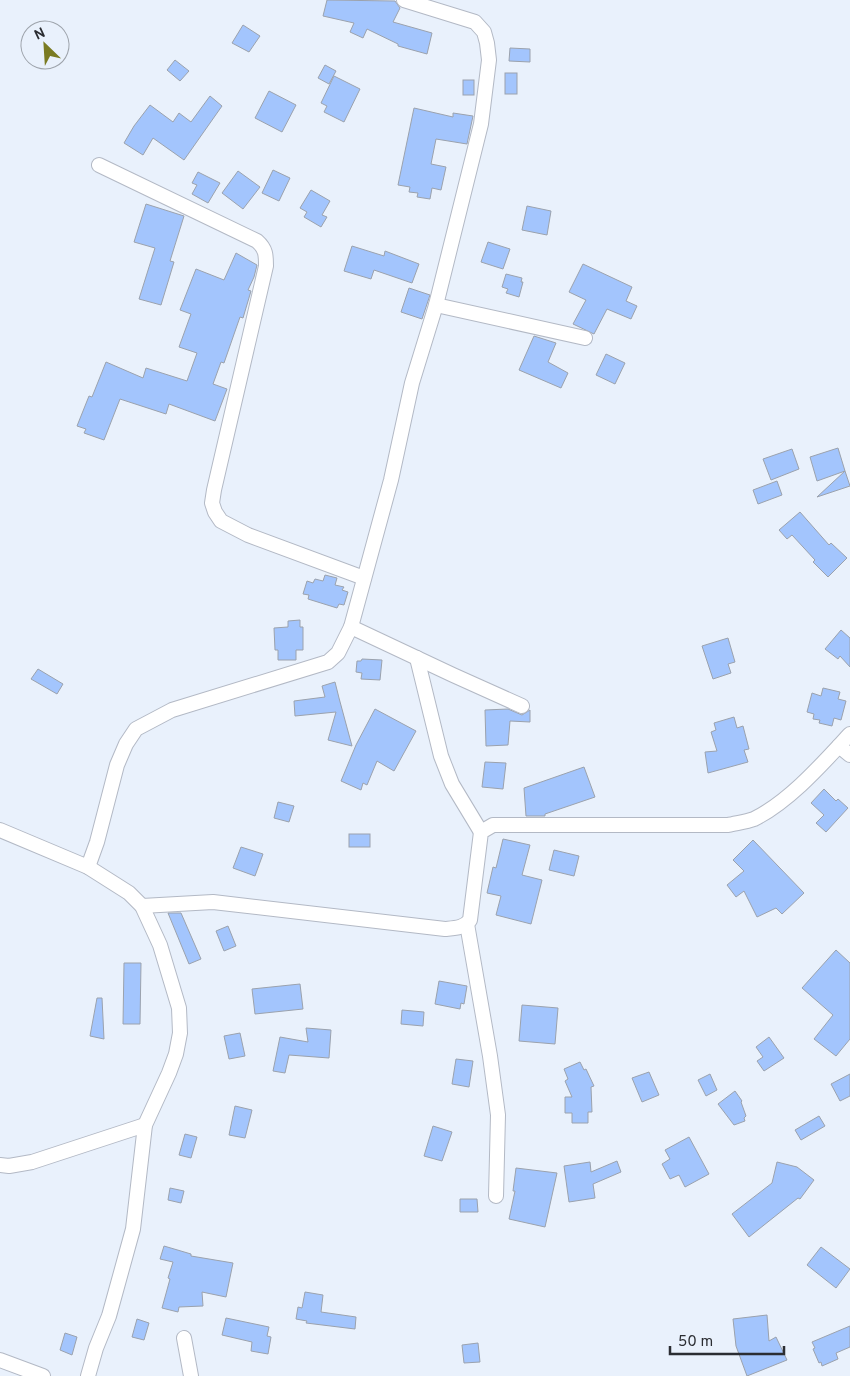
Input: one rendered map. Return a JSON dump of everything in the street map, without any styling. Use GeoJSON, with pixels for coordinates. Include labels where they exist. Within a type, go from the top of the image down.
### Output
{"type":"FeatureCollection","features":[{"type":"Feature","properties":{"kind":"street"},"geometry":{"type":"LineString","coordinates":[[88,867],[97,842],[117,765],[126,744],[136,729],[172,710],[328,662],[338,653],[351,627],[391,480],[412,383],[436,305],[481,124],[489,60],[488,43],[484,32],[475,22],[404,0]]}},
{"type":"Feature","properties":{"kind":"street"},"geometry":{"type":"LineString","coordinates":[[98,165],[258,241],[264,247],[266,266],[212,503],[221,521],[248,535],[364,578]]}},
{"type":"Feature","properties":{"kind":"street"},"geometry":{"type":"LineString","coordinates":[[436,305],[585,338]]}},
{"type":"Feature","properties":{"kind":"street"},"geometry":{"type":"LineString","coordinates":[[351,627],[522,706]]}},
{"type":"Feature","properties":{"kind":"street"},"geometry":{"type":"LineString","coordinates":[[142,906],[213,902],[445,929],[467,924],[472,911],[481,832],[452,784],[441,756],[417,658]]}},
{"type":"Feature","properties":{"kind":"street"},"geometry":{"type":"LineString","coordinates":[[481,832],[493,825],[728,825],[753,820],[845,751],[850,734]]}},
{"type":"Feature","properties":{"kind":"street"},"geometry":{"type":"LineString","coordinates":[[0,830],[88,867],[129,893],[142,906],[160,945],[174,986],[179,1008],[180,1033],[176,1054],[170,1073],[145,1125],[133,1229],[109,1316],[96,1348],[88,1376]]}},
{"type":"Feature","properties":{"kind":"street"},"geometry":{"type":"LineString","coordinates":[[467,924],[490,1056],[498,1115],[496,1196]]}},
{"type":"Feature","properties":{"kind":"street"},"geometry":{"type":"LineString","coordinates":[[0,1165],[9,1166],[32,1162],[145,1125]]}},
{"type":"Feature","properties":{"kind":"street"},"geometry":{"type":"LineString","coordinates":[[184,1338],[191,1376]]}},
{"type":"Feature","properties":{"kind":"street"},"geometry":{"type":"LineString","coordinates":[[0,1360],[43,1376]]}},
{"type":"Feature","properties":{"kind":"building"},"geometry":{"type":"Polygon","coordinates":[[[327,0],[395,1],[400,8],[393,22],[432,33],[427,54],[398,46],[398,44],[367,29],[363,38],[350,32],[354,23],[323,16],[327,0]]]}},
{"type":"Feature","properties":{"kind":"building"},"geometry":{"type":"Polygon","coordinates":[[[243,25],[260,36],[249,52],[232,43],[243,25]]]}},
{"type":"Feature","properties":{"kind":"building"},"geometry":{"type":"Polygon","coordinates":[[[510,48],[530,49],[530,62],[509,61],[510,48]]]}},
{"type":"Feature","properties":{"kind":"building"},"geometry":{"type":"Polygon","coordinates":[[[175,60],[189,71],[180,81],[167,70],[175,60]]]}},
{"type":"Feature","properties":{"kind":"building"},"geometry":{"type":"Polygon","coordinates":[[[325,65],[336,71],[329,84],[318,78],[325,65]]]}},
{"type":"Feature","properties":{"kind":"building"},"geometry":{"type":"Polygon","coordinates":[[[505,73],[517,73],[517,94],[505,94],[505,73]]]}},
{"type":"Feature","properties":{"kind":"building"},"geometry":{"type":"Polygon","coordinates":[[[334,76],[360,89],[344,122],[324,112],[327,106],[321,103],[334,76]]]}},
{"type":"Feature","properties":{"kind":"building"},"geometry":{"type":"Polygon","coordinates":[[[463,80],[474,80],[474,95],[463,95],[463,80]]]}},
{"type":"Feature","properties":{"kind":"building"},"geometry":{"type":"Polygon","coordinates":[[[269,91],[296,105],[282,132],[255,118],[269,91]]]}},
{"type":"Feature","properties":{"kind":"building"},"geometry":{"type":"Polygon","coordinates":[[[210,96],[222,106],[184,160],[153,138],[143,155],[124,143],[150,105],[173,122],[179,113],[191,122],[210,96]]]}},
{"type":"Feature","properties":{"kind":"building"},"geometry":{"type":"Polygon","coordinates":[[[414,108],[453,117],[453,113],[473,116],[467,144],[436,139],[431,164],[446,167],[441,190],[432,188],[430,199],[417,197],[418,193],[409,192],[410,187],[398,185],[414,108]]]}},
{"type":"Feature","properties":{"kind":"building"},"geometry":{"type":"Polygon","coordinates":[[[273,170],[290,178],[279,201],[262,193],[273,170]]]}},
{"type":"Feature","properties":{"kind":"building"},"geometry":{"type":"Polygon","coordinates":[[[238,171],[260,187],[243,209],[222,193],[238,171]]]}},
{"type":"Feature","properties":{"kind":"building"},"geometry":{"type":"Polygon","coordinates":[[[198,172],[220,183],[208,203],[192,194],[197,185],[192,183],[198,172]]]}},
{"type":"Feature","properties":{"kind":"building"},"geometry":{"type":"Polygon","coordinates":[[[311,190],[330,201],[322,215],[327,217],[321,227],[304,217],[307,212],[300,208],[311,190]]]}},
{"type":"Feature","properties":{"kind":"building"},"geometry":{"type":"Polygon","coordinates":[[[146,204],[184,216],[170,261],[174,262],[161,305],[139,299],[155,248],[134,242],[146,204]]]}},
{"type":"Feature","properties":{"kind":"building"},"geometry":{"type":"Polygon","coordinates":[[[527,206],[551,211],[547,235],[522,230],[527,206]]]}},
{"type":"Feature","properties":{"kind":"building"},"geometry":{"type":"Polygon","coordinates":[[[488,242],[510,249],[503,269],[481,262],[488,242]]]}},
{"type":"Feature","properties":{"kind":"building"},"geometry":{"type":"Polygon","coordinates":[[[352,246],[384,256],[385,251],[419,264],[412,283],[374,270],[371,279],[344,271],[352,246]]]}},
{"type":"Feature","properties":{"kind":"building"},"geometry":{"type":"Polygon","coordinates":[[[236,253],[257,265],[248,290],[251,291],[243,318],[240,317],[224,363],[221,362],[213,384],[227,389],[215,421],[169,404],[166,414],[120,399],[104,440],[84,433],[86,429],[77,426],[89,396],[92,397],[106,362],[143,378],[146,368],[187,381],[197,353],[179,347],[191,314],[180,310],[196,269],[224,280],[236,253]]]}},
{"type":"Feature","properties":{"kind":"building"},"geometry":{"type":"Polygon","coordinates":[[[583,264],[632,287],[626,301],[637,306],[631,319],[607,309],[594,334],[573,324],[586,300],[569,292],[583,264]]]}},
{"type":"Feature","properties":{"kind":"building"},"geometry":{"type":"Polygon","coordinates":[[[506,274],[522,278],[521,282],[523,282],[519,297],[506,293],[508,289],[502,287],[506,274]]]}},
{"type":"Feature","properties":{"kind":"building"},"geometry":{"type":"Polygon","coordinates":[[[409,288],[430,295],[422,319],[401,312],[409,288]]]}},
{"type":"Feature","properties":{"kind":"building"},"geometry":{"type":"Polygon","coordinates":[[[534,336],[556,343],[548,362],[568,373],[561,388],[519,370],[534,336]]]}},
{"type":"Feature","properties":{"kind":"building"},"geometry":{"type":"Polygon","coordinates":[[[606,354],[625,363],[615,384],[596,375],[606,354]]]}},
{"type":"Feature","properties":{"kind":"building"},"geometry":{"type":"Polygon","coordinates":[[[838,448],[845,471],[817,481],[810,457],[838,448]]]}},
{"type":"Feature","properties":{"kind":"building"},"geometry":{"type":"Polygon","coordinates":[[[792,449],[799,469],[771,480],[763,459],[792,449]]]}},
{"type":"Feature","properties":{"kind":"building"},"geometry":{"type":"Polygon","coordinates":[[[845,471],[850,486],[817,497],[845,471]]]}},
{"type":"Feature","properties":{"kind":"building"},"geometry":{"type":"Polygon","coordinates":[[[777,481],[782,495],[758,504],[753,490],[777,481]]]}},
{"type":"Feature","properties":{"kind":"building"},"geometry":{"type":"Polygon","coordinates":[[[800,512],[829,545],[831,543],[847,558],[828,577],[813,562],[815,560],[792,535],[787,539],[779,530],[800,512]]]}},
{"type":"Feature","properties":{"kind":"building"},"geometry":{"type":"Polygon","coordinates":[[[325,575],[337,578],[335,585],[344,587],[342,590],[348,592],[344,605],[339,604],[337,608],[308,599],[309,595],[303,594],[307,581],[313,583],[315,579],[323,581],[325,575]]]}},
{"type":"Feature","properties":{"kind":"building"},"geometry":{"type":"Polygon","coordinates":[[[300,620],[300,627],[303,627],[303,650],[296,650],[296,660],[278,660],[278,650],[275,650],[274,628],[288,627],[288,621],[300,620]]]}},
{"type":"Feature","properties":{"kind":"building"},"geometry":{"type":"Polygon","coordinates":[[[841,630],[850,638],[850,667],[840,656],[838,659],[825,649],[841,630]]]}},
{"type":"Feature","properties":{"kind":"building"},"geometry":{"type":"Polygon","coordinates":[[[728,638],[735,662],[728,664],[731,673],[713,679],[702,646],[728,638]]]}},
{"type":"Feature","properties":{"kind":"building"},"geometry":{"type":"Polygon","coordinates":[[[362,659],[382,660],[380,680],[361,679],[362,673],[356,672],[357,661],[362,659]]]}},
{"type":"Feature","properties":{"kind":"building"},"geometry":{"type":"Polygon","coordinates":[[[38,669],[63,684],[57,694],[31,679],[38,669]]]}},
{"type":"Feature","properties":{"kind":"building"},"geometry":{"type":"Polygon","coordinates":[[[335,682],[352,746],[328,740],[336,712],[295,716],[294,701],[325,697],[322,686],[335,682]]]}},
{"type":"Feature","properties":{"kind":"building"},"geometry":{"type":"Polygon","coordinates":[[[823,688],[840,692],[838,699],[846,701],[841,720],[834,718],[832,726],[819,723],[820,720],[813,719],[814,714],[807,712],[812,693],[821,696],[823,688]]]}},
{"type":"Feature","properties":{"kind":"building"},"geometry":{"type":"Polygon","coordinates":[[[375,709],[416,731],[394,771],[377,761],[367,785],[363,783],[361,790],[341,781],[356,745],[375,709]]]}},
{"type":"Feature","properties":{"kind":"building"},"geometry":{"type":"Polygon","coordinates":[[[508,709],[522,715],[530,710],[530,722],[510,721],[508,745],[486,746],[485,710],[508,709]]]}},
{"type":"Feature","properties":{"kind":"building"},"geometry":{"type":"Polygon","coordinates":[[[734,717],[737,728],[743,726],[749,749],[744,750],[748,762],[708,773],[705,752],[717,751],[711,732],[716,730],[714,723],[734,717]]]}},
{"type":"Feature","properties":{"kind":"building"},"geometry":{"type":"Polygon","coordinates":[[[485,762],[506,763],[503,789],[482,787],[485,762]]]}},
{"type":"Feature","properties":{"kind":"building"},"geometry":{"type":"Polygon","coordinates":[[[584,767],[595,797],[545,814],[545,816],[526,816],[524,788],[584,767]]]}},
{"type":"Feature","properties":{"kind":"building"},"geometry":{"type":"Polygon","coordinates":[[[824,789],[836,801],[838,799],[848,808],[826,832],[816,823],[824,815],[811,803],[824,789]]]}},
{"type":"Feature","properties":{"kind":"building"},"geometry":{"type":"Polygon","coordinates":[[[278,802],[294,806],[289,822],[274,818],[278,802]]]}},
{"type":"Feature","properties":{"kind":"building"},"geometry":{"type":"Polygon","coordinates":[[[349,834],[370,834],[370,847],[349,847],[349,834]]]}},
{"type":"Feature","properties":{"kind":"building"},"geometry":{"type":"Polygon","coordinates":[[[503,839],[530,845],[522,875],[542,880],[531,924],[496,915],[501,896],[487,893],[493,867],[496,868],[503,839]]]}},
{"type":"Feature","properties":{"kind":"building"},"geometry":{"type":"Polygon","coordinates":[[[753,840],[804,893],[782,914],[776,908],[757,917],[744,891],[736,897],[727,885],[744,871],[733,860],[753,840]]]}},
{"type":"Feature","properties":{"kind":"building"},"geometry":{"type":"Polygon","coordinates":[[[241,847],[263,854],[255,876],[233,868],[241,847]]]}},
{"type":"Feature","properties":{"kind":"building"},"geometry":{"type":"Polygon","coordinates":[[[554,850],[579,856],[574,876],[549,870],[554,850]]]}},
{"type":"Feature","properties":{"kind":"building"},"geometry":{"type":"Polygon","coordinates":[[[168,913],[181,913],[201,959],[189,964],[168,913]]]}},
{"type":"Feature","properties":{"kind":"building"},"geometry":{"type":"Polygon","coordinates":[[[228,926],[236,946],[224,951],[216,931],[228,926]]]}},
{"type":"Feature","properties":{"kind":"building"},"geometry":{"type":"Polygon","coordinates":[[[836,950],[850,963],[850,1039],[836,1056],[814,1039],[833,1015],[802,988],[836,950]]]}},
{"type":"Feature","properties":{"kind":"building"},"geometry":{"type":"Polygon","coordinates":[[[124,963],[141,963],[140,1024],[123,1024],[124,963]]]}},
{"type":"Feature","properties":{"kind":"building"},"geometry":{"type":"Polygon","coordinates":[[[439,981],[467,986],[464,1004],[461,1003],[460,1009],[435,1004],[439,981]]]}},
{"type":"Feature","properties":{"kind":"building"},"geometry":{"type":"Polygon","coordinates":[[[300,984],[303,1009],[255,1014],[252,989],[300,984]]]}},
{"type":"Feature","properties":{"kind":"building"},"geometry":{"type":"Polygon","coordinates":[[[97,998],[102,998],[104,1039],[90,1036],[97,998]]]}},
{"type":"Feature","properties":{"kind":"building"},"geometry":{"type":"Polygon","coordinates":[[[522,1005],[558,1008],[555,1044],[519,1041],[522,1005]]]}},
{"type":"Feature","properties":{"kind":"building"},"geometry":{"type":"Polygon","coordinates":[[[402,1010],[424,1012],[423,1026],[401,1024],[402,1010]]]}},
{"type":"Feature","properties":{"kind":"building"},"geometry":{"type":"Polygon","coordinates":[[[306,1028],[331,1030],[329,1058],[289,1055],[285,1073],[273,1071],[280,1037],[308,1042],[306,1028]]]}},
{"type":"Feature","properties":{"kind":"building"},"geometry":{"type":"Polygon","coordinates":[[[240,1033],[245,1056],[229,1059],[224,1036],[240,1033]]]}},
{"type":"Feature","properties":{"kind":"building"},"geometry":{"type":"Polygon","coordinates":[[[769,1037],[784,1058],[764,1071],[757,1061],[763,1057],[756,1047],[769,1037]]]}},
{"type":"Feature","properties":{"kind":"building"},"geometry":{"type":"Polygon","coordinates":[[[456,1059],[473,1061],[469,1087],[452,1084],[456,1059]]]}},
{"type":"Feature","properties":{"kind":"building"},"geometry":{"type":"Polygon","coordinates":[[[580,1062],[584,1070],[586,1069],[594,1086],[591,1087],[592,1112],[588,1112],[588,1123],[572,1123],[572,1113],[565,1113],[565,1097],[572,1097],[565,1081],[568,1079],[564,1069],[580,1062]]]}},
{"type":"Feature","properties":{"kind":"building"},"geometry":{"type":"Polygon","coordinates":[[[649,1072],[659,1095],[642,1102],[632,1078],[649,1072]]]}},
{"type":"Feature","properties":{"kind":"building"},"geometry":{"type":"Polygon","coordinates":[[[710,1074],[717,1090],[706,1096],[698,1080],[710,1074]]]}},
{"type":"Feature","properties":{"kind":"building"},"geometry":{"type":"Polygon","coordinates":[[[850,1074],[850,1096],[840,1101],[831,1084],[850,1074]]]}},
{"type":"Feature","properties":{"kind":"building"},"geometry":{"type":"Polygon","coordinates":[[[735,1091],[742,1101],[746,1116],[744,1118],[745,1121],[734,1125],[718,1104],[735,1091]]]}},
{"type":"Feature","properties":{"kind":"building"},"geometry":{"type":"Polygon","coordinates":[[[235,1106],[252,1110],[245,1138],[229,1135],[235,1106]]]}},
{"type":"Feature","properties":{"kind":"building"},"geometry":{"type":"Polygon","coordinates":[[[819,1116],[825,1126],[801,1140],[795,1130],[819,1116]]]}},
{"type":"Feature","properties":{"kind":"building"},"geometry":{"type":"Polygon","coordinates":[[[433,1126],[452,1132],[442,1161],[424,1156],[433,1126]]]}},
{"type":"Feature","properties":{"kind":"building"},"geometry":{"type":"Polygon","coordinates":[[[185,1134],[197,1137],[191,1158],[179,1155],[185,1134]]]}},
{"type":"Feature","properties":{"kind":"building"},"geometry":{"type":"Polygon","coordinates":[[[689,1137],[709,1174],[685,1187],[679,1175],[670,1179],[662,1164],[670,1159],[665,1150],[689,1137]]]}},
{"type":"Feature","properties":{"kind":"building"},"geometry":{"type":"Polygon","coordinates":[[[617,1161],[621,1172],[593,1184],[595,1198],[569,1202],[564,1166],[590,1162],[591,1172],[617,1161]]]}},
{"type":"Feature","properties":{"kind":"building"},"geometry":{"type":"Polygon","coordinates":[[[777,1162],[797,1167],[814,1180],[800,1199],[798,1198],[749,1237],[732,1214],[772,1183],[777,1162]]]}},
{"type":"Feature","properties":{"kind":"building"},"geometry":{"type":"Polygon","coordinates":[[[516,1168],[557,1173],[545,1227],[509,1219],[515,1191],[513,1191],[516,1168]]]}},
{"type":"Feature","properties":{"kind":"building"},"geometry":{"type":"Polygon","coordinates":[[[170,1188],[184,1191],[181,1203],[168,1200],[170,1188]]]}},
{"type":"Feature","properties":{"kind":"building"},"geometry":{"type":"Polygon","coordinates":[[[460,1199],[477,1199],[478,1212],[460,1212],[460,1199]]]}},
{"type":"Feature","properties":{"kind":"building"},"geometry":{"type":"Polygon","coordinates":[[[164,1246],[191,1254],[191,1256],[233,1263],[226,1297],[202,1292],[203,1306],[179,1307],[178,1312],[162,1308],[173,1262],[160,1259],[164,1246]]]}},
{"type":"Feature","properties":{"kind":"building"},"geometry":{"type":"Polygon","coordinates":[[[821,1247],[850,1269],[836,1288],[807,1265],[821,1247]]]}},
{"type":"Feature","properties":{"kind":"building"},"geometry":{"type":"Polygon","coordinates":[[[305,1292],[323,1295],[321,1312],[356,1317],[355,1329],[306,1323],[307,1321],[296,1319],[298,1307],[302,1308],[305,1292]]]}},
{"type":"Feature","properties":{"kind":"building"},"geometry":{"type":"Polygon","coordinates":[[[767,1315],[769,1341],[776,1337],[787,1360],[747,1376],[736,1346],[733,1319],[767,1315]]]}},
{"type":"Feature","properties":{"kind":"building"},"geometry":{"type":"Polygon","coordinates":[[[226,1318],[269,1327],[267,1336],[271,1337],[268,1354],[251,1351],[252,1342],[222,1335],[226,1318]]]}},
{"type":"Feature","properties":{"kind":"building"},"geometry":{"type":"Polygon","coordinates":[[[137,1319],[149,1323],[144,1340],[132,1337],[137,1319]]]}},
{"type":"Feature","properties":{"kind":"building"},"geometry":{"type":"Polygon","coordinates":[[[850,1326],[850,1347],[836,1353],[838,1359],[822,1366],[813,1349],[815,1348],[812,1342],[850,1326]]]}},
{"type":"Feature","properties":{"kind":"building"},"geometry":{"type":"Polygon","coordinates":[[[65,1333],[77,1337],[72,1355],[60,1350],[65,1333]]]}},
{"type":"Feature","properties":{"kind":"building"},"geometry":{"type":"Polygon","coordinates":[[[478,1343],[480,1362],[464,1363],[462,1345],[478,1343]]]}}]}
